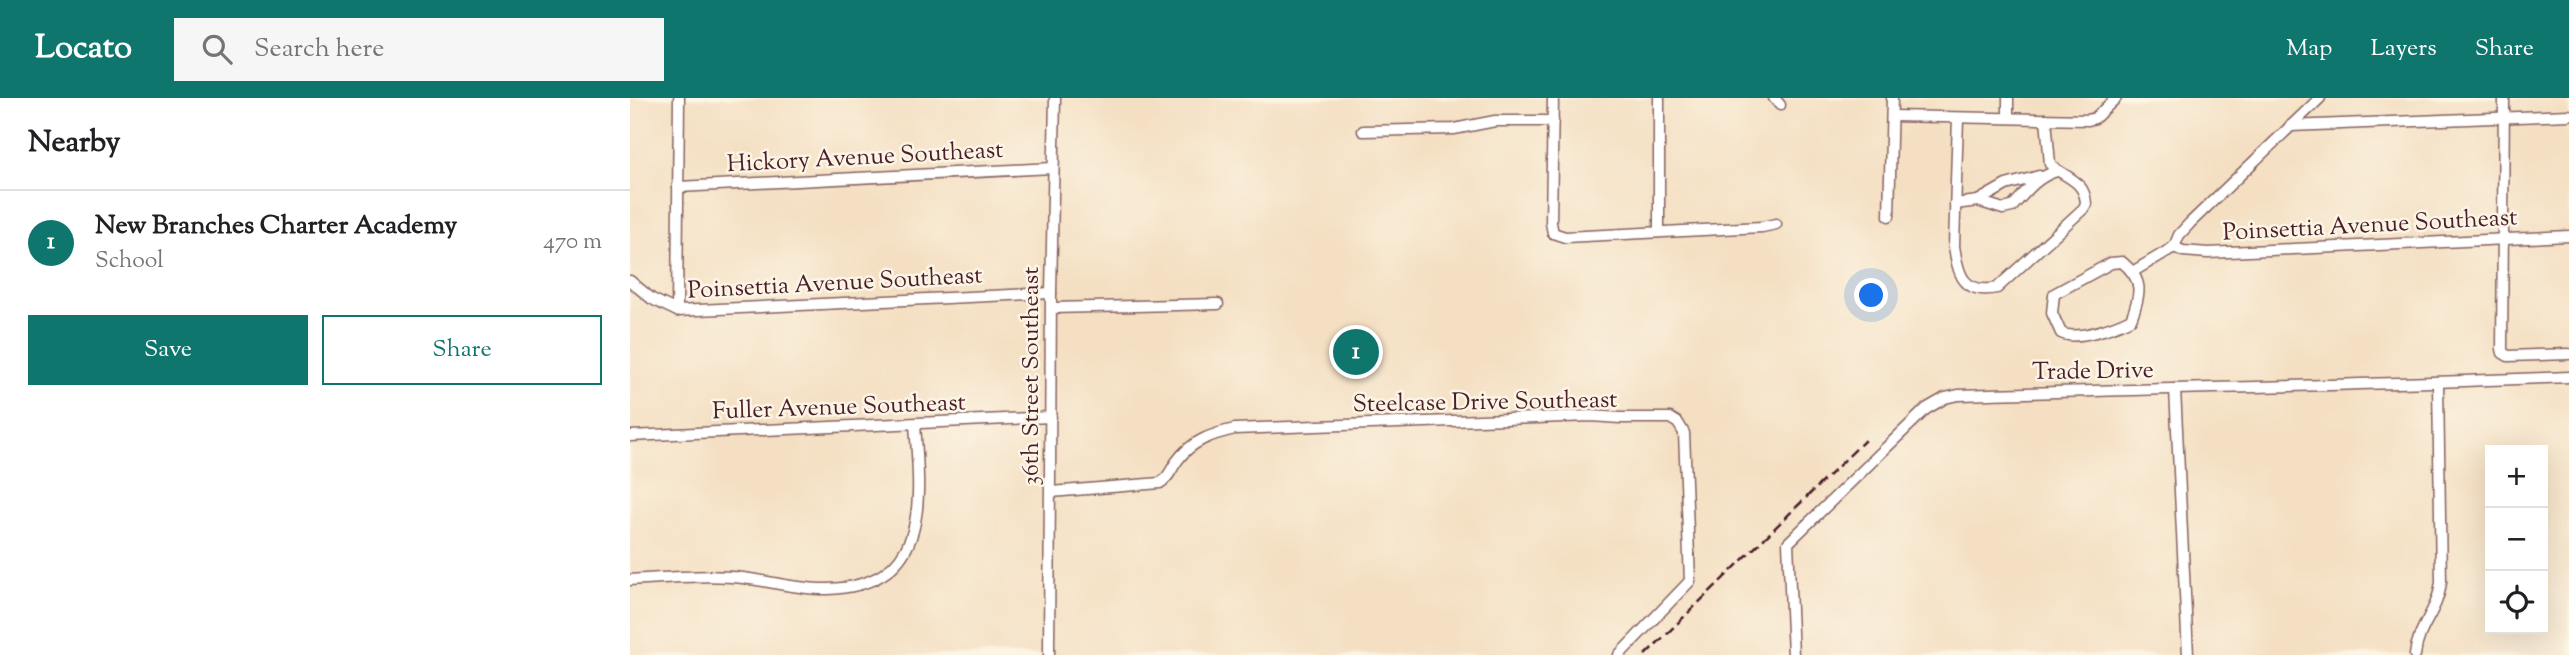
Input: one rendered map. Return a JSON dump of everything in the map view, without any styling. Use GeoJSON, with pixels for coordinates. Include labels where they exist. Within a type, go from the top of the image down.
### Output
{"type":"FeatureCollection","features":[{"type":"Feature","properties":{"kind":"street"},"geometry":{"type":"LineString","coordinates":[[677,311],[679,98]]}},
{"type":"Feature","properties":{"kind":"street","name":"36th Street Southeast"},"geometry":{"type":"LineString","coordinates":[[1049,655],[1055,98]]}},
{"type":"Feature","properties":{"kind":"street"},"geometry":{"type":"LineString","coordinates":[[1553,98],[1550,223],[1553,233],[1565,237],[1762,227],[1776,224]]}},
{"type":"Feature","properties":{"kind":"street"},"geometry":{"type":"LineString","coordinates":[[1659,98],[1659,232]]}},
{"type":"Feature","properties":{"kind":"street"},"geometry":{"type":"LineString","coordinates":[[1889,216],[1892,98]]}},
{"type":"Feature","properties":{"kind":"street"},"geometry":{"type":"LineString","coordinates":[[2008,98],[2008,118]]}},
{"type":"Feature","properties":{"kind":"street"},"geometry":{"type":"LineString","coordinates":[[1892,116],[2088,120],[2095,118],[2116,98]]}},
{"type":"Feature","properties":{"kind":"street"},"geometry":{"type":"LineString","coordinates":[[2134,271],[2174,247],[2179,235],[2320,98]]}},
{"type":"Feature","properties":{"kind":"street"},"geometry":{"type":"LineString","coordinates":[[2504,98],[2503,353],[2508,356],[2569,354]]}},
{"type":"Feature","properties":{"kind":"street"},"geometry":{"type":"LineString","coordinates":[[2290,126],[2569,115]]}},
{"type":"Feature","properties":{"kind":"street"},"geometry":{"type":"LineString","coordinates":[[1958,118],[1954,246],[1962,278],[1972,288],[1986,290],[1997,288],[2086,204],[2083,189],[2075,179],[2049,164],[2046,119]]}},
{"type":"Feature","properties":{"kind":"street"},"geometry":{"type":"LineString","coordinates":[[1363,131],[1454,129],[1495,121],[1553,121]]}},
{"type":"Feature","properties":{"kind":"street","name":"Hickory Avenue Southeast"},"geometry":{"type":"LineString","coordinates":[[678,187],[1053,168]]}},
{"type":"Feature","properties":{"kind":"street"},"geometry":{"type":"LineString","coordinates":[[1955,204],[1978,201],[2006,185],[2057,171]]}},
{"type":"Feature","properties":{"kind":"street"},"geometry":{"type":"LineString","coordinates":[[1978,201],[2003,209],[2012,207],[2031,185],[2044,175]]}},
{"type":"Feature","properties":{"kind":"street","name":"Poinsettia Avenue Southeast"},"geometry":{"type":"LineString","coordinates":[[2174,247],[2183,251],[2208,253],[2569,236]]}},
{"type":"Feature","properties":{"kind":"street"},"geometry":{"type":"LineString","coordinates":[[2111,262],[2122,262],[2134,271],[2140,289],[2131,319],[2118,325],[2069,337],[2061,333],[2052,313],[2054,293],[2111,262]]}},
{"type":"Feature","properties":{"kind":"street","name":"Poinsettia Avenue Southeast"},"geometry":{"type":"LineString","coordinates":[[630,281],[660,303],[677,311],[1051,293]]}},
{"type":"Feature","properties":{"kind":"street"},"geometry":{"type":"LineString","coordinates":[[1052,308],[1218,304]]}},
{"type":"Feature","properties":{"kind":"street","name":"Trade Drive"},"geometry":{"type":"LineString","coordinates":[[1793,655],[1788,543],[1876,456],[1936,402],[1958,395],[2438,383],[2569,377]]}},
{"type":"Feature","properties":{"kind":"street"},"geometry":{"type":"LineString","coordinates":[[2415,655],[2419,632],[2437,604],[2441,582],[2438,383]]}},
{"type":"Feature","properties":{"kind":"street"},"geometry":{"type":"LineString","coordinates":[[2175,389],[2188,655]]}},
{"type":"Feature","properties":{"kind":"street","name":"Steelcase Drive Southeast"},"geometry":{"type":"LineString","coordinates":[[1051,492],[1160,483],[1165,481],[1189,448],[1204,437],[1235,429],[1591,416],[1670,418],[1678,423],[1684,433],[1690,581],[1619,655]]}},
{"type":"Feature","properties":{"kind":"street","name":"Fuller Avenue Southeast"},"geometry":{"type":"LineString","coordinates":[[630,436],[1051,417]]}},
{"type":"Feature","properties":{"kind":"street"},"geometry":{"type":"LineString","coordinates":[[630,580],[739,577],[826,589],[863,584],[878,578],[898,561],[914,531],[919,489],[915,424]]}},
{"type":"Feature","properties":{"kind":"railway"},"geometry":{"type":"LineString","coordinates":[[1645,655],[1865,440]]}},
{"type":"Feature","properties":{"kind":"place","name":"New Branches Charter Academy"},"geometry":{"type":"Point","coordinates":[1356,352]}}]}
